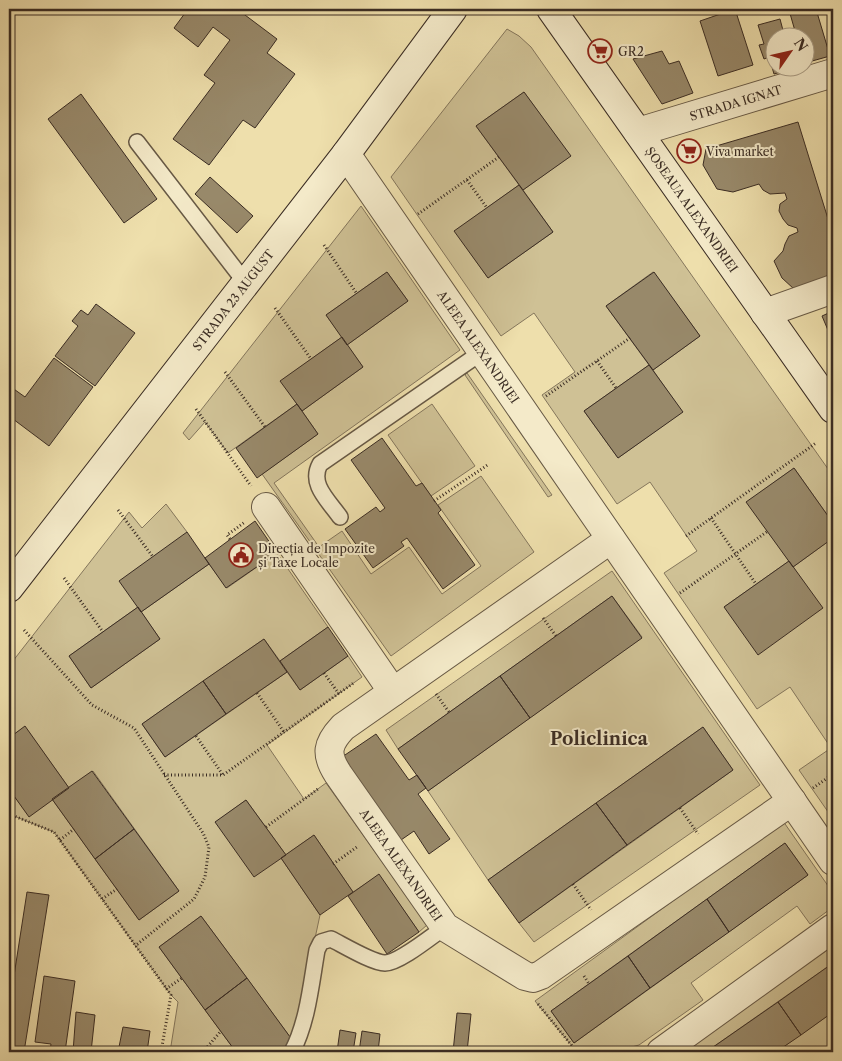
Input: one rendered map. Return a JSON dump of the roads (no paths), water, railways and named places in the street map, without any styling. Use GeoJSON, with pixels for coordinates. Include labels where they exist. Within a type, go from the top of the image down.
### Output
{"type":"FeatureCollection","features":[{"type":"Feature","properties":{"kind":"street","name":"STRADA 23 AUGUST"},"geometry":{"type":"LineString","coordinates":[[9,588],[346,154],[453,9]]}},
{"type":"Feature","properties":{"kind":"street","name":"ȘOSEAUA ALEXANDRIEI"},"geometry":{"type":"LineString","coordinates":[[551,9],[833,409]]}},
{"type":"Feature","properties":{"kind":"street","name":"STRADA IGNAT"},"geometry":{"type":"LineString","coordinates":[[638,132],[833,73]]}},
{"type":"Feature","properties":{"kind":"street","name":"ALEEA ALEXANDRIEI"},"geometry":{"type":"LineString","coordinates":[[346,154],[833,861]]}},
{"type":"Feature","properties":{"kind":"street"},"geometry":{"type":"LineString","coordinates":[[765,312],[833,290]]}},
{"type":"Feature","properties":{"kind":"street"},"geometry":{"type":"LineString","coordinates":[[266,507],[393,692]]}},
{"type":"Feature","properties":{"kind":"street","name":"ALEEA ALEXANDRIEI"},"geometry":{"type":"LineString","coordinates":[[611,539],[343,727],[336,734],[329,748],[329,756],[338,774],[445,927],[510,968],[533,978],[541,976],[792,801]]}},
{"type":"Feature","properties":{"kind":"street"},"geometry":{"type":"LineString","coordinates":[[661,1052],[833,928]]}},
{"type":"Feature","properties":{"kind":"lane"},"geometry":{"type":"LineString","coordinates":[[136,142],[246,282]]}},
{"type":"Feature","properties":{"kind":"lane"},"geometry":{"type":"LineString","coordinates":[[340,517],[316,483],[315,476],[320,464],[482,352]]}},
{"type":"Feature","properties":{"kind":"lane"},"geometry":{"type":"LineString","coordinates":[[292,1052],[301,1032],[306,1014],[316,950],[321,942],[331,939],[376,961],[385,963],[397,960],[445,927]]}},
{"type":"Feature","properties":{"kind":"place","name":"GR2"},"geometry":{"type":"Point","coordinates":[600,51]}},
{"type":"Feature","properties":{"kind":"place","name":"Viva market"},"geometry":{"type":"Point","coordinates":[689,151]}},
{"type":"Feature","properties":{"kind":"place","name":"Direcția de Impozite și Taxe Locale"},"geometry":{"type":"Point","coordinates":[241,555]}},
{"type":"Feature","properties":{"kind":"district","name":"Policlinica"},"geometry":{"type":"Point","coordinates":[599,739]}}]}
